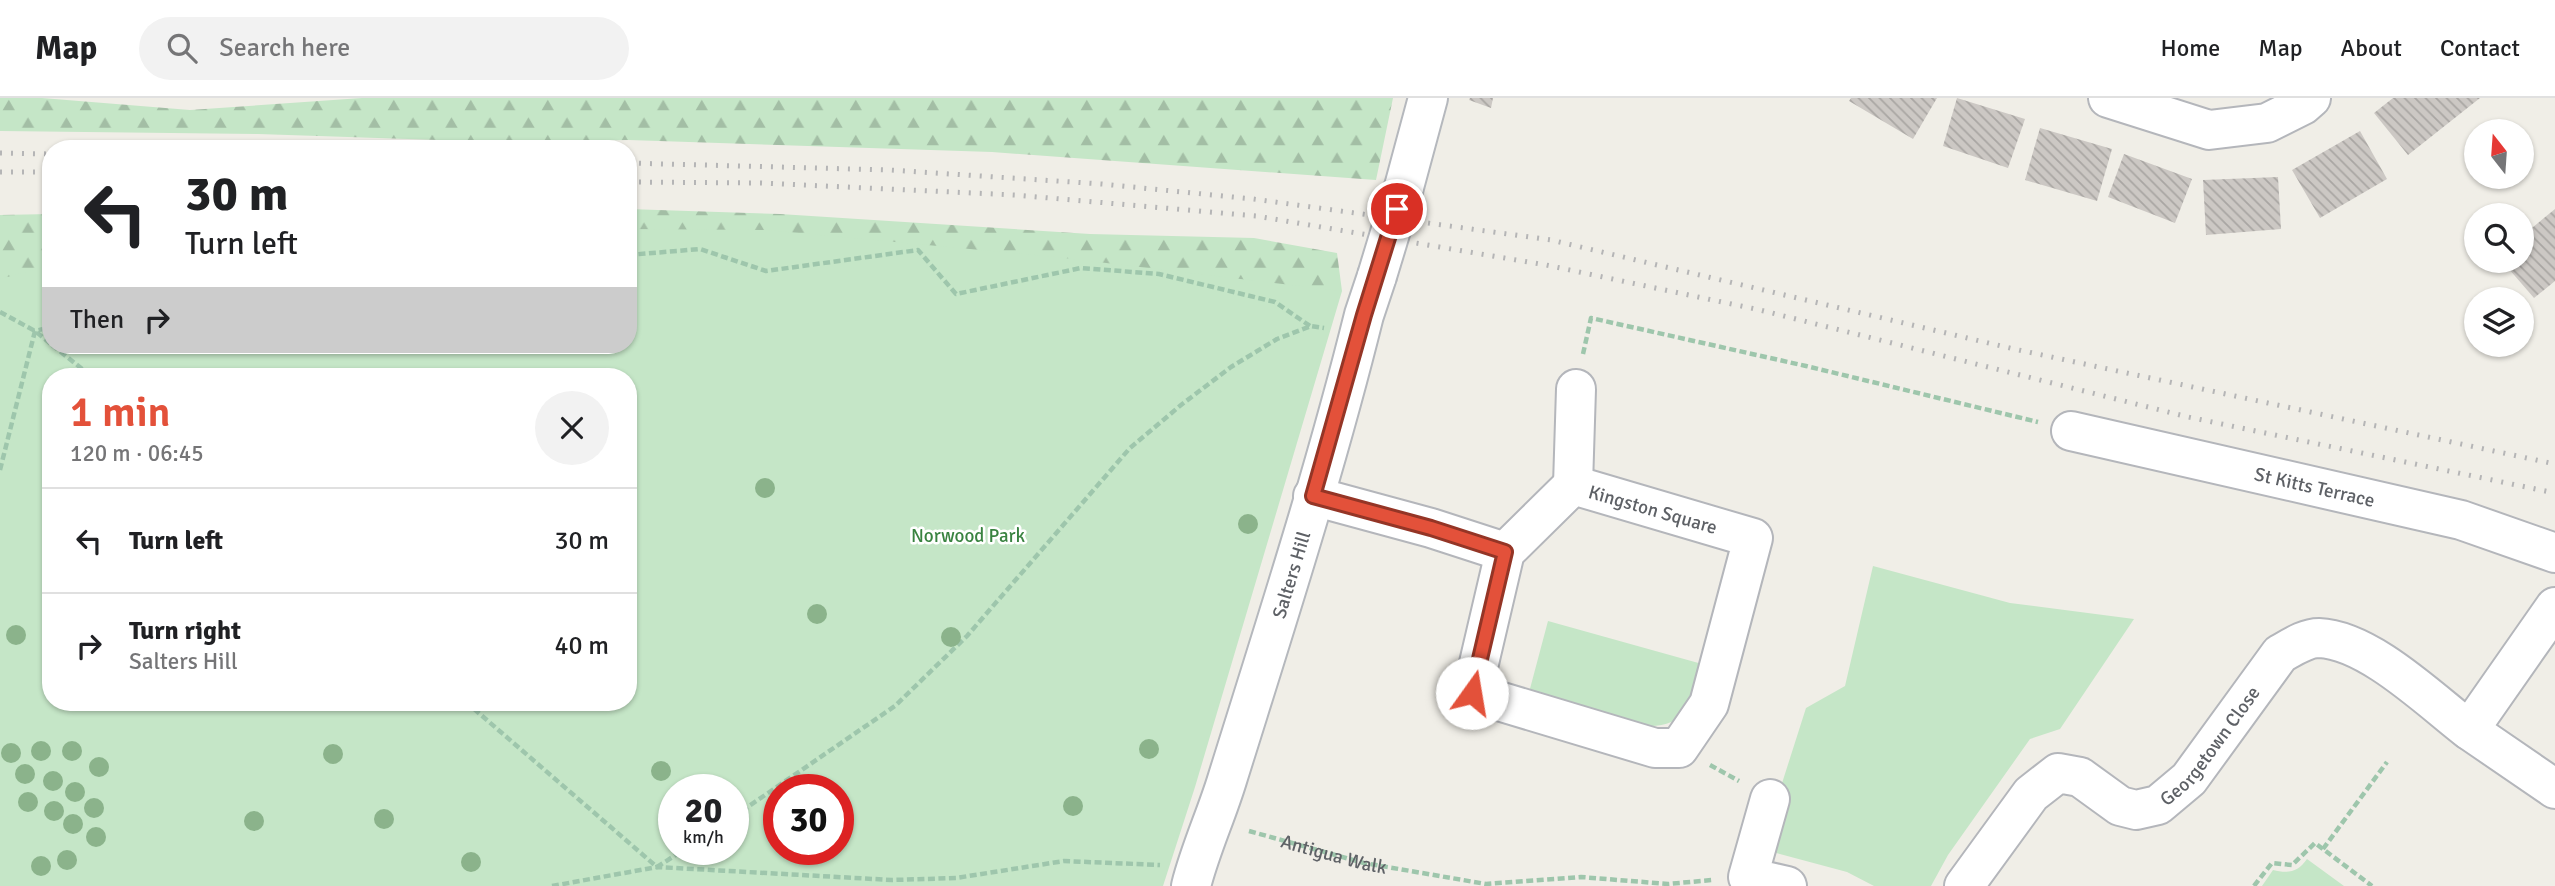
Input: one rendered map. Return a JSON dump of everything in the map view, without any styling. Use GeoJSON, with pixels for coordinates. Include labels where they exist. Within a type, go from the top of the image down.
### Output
{"type":"FeatureCollection","features":[{"type":"Feature","properties":{"kind":"street","name":"Salters Hill"},"geometry":{"type":"LineString","coordinates":[[1193,876],[1214,822],[1313,496],[1428,98]]}},
{"type":"Feature","properties":{"kind":"street"},"geometry":{"type":"LineString","coordinates":[[2108,98],[2209,130],[2267,123],[2303,105],[2311,98]]}},
{"type":"Feature","properties":{"kind":"street"},"geometry":{"type":"LineString","coordinates":[[1573,485],[1576,389]]}},
{"type":"Feature","properties":{"kind":"street","name":"St Kitts Terrace"},"geometry":{"type":"LineString","coordinates":[[2071,431],[2461,520],[2555,553]]}},
{"type":"Feature","properties":{"kind":"street","name":"Kingston Square"},"geometry":{"type":"LineString","coordinates":[[1505,552],[1573,485],[1753,538],[1709,704],[1679,748]]}},
{"type":"Feature","properties":{"kind":"street"},"geometry":{"type":"LineString","coordinates":[[1313,496],[1431,528],[1505,552],[1472,693],[1655,748],[1679,748]]}},
{"type":"Feature","properties":{"kind":"street"},"geometry":{"type":"LineString","coordinates":[[2555,607],[2469,730],[2555,789]]}},
{"type":"Feature","properties":{"kind":"street","name":"Georgetown Close"},"geometry":{"type":"LineString","coordinates":[[1964,886],[2031,794],[2058,773],[2080,778],[2120,806],[2136,810],[2158,805],[2189,779],[2280,654],[2300,643],[2318,638],[2351,645],[2378,660],[2469,730]]}},
{"type":"Feature","properties":{"kind":"street"},"geometry":{"type":"LineString","coordinates":[[1769,799],[1748,877],[1787,886]]}},
{"type":"Feature","properties":{"kind":"path"},"geometry":{"type":"LineString","coordinates":[[637,254],[700,249],[766,271],[918,250],[956,294],[1081,268],[1159,274],[1275,302],[1311,326],[1359,334]]}},
{"type":"Feature","properties":{"kind":"path"},"geometry":{"type":"LineString","coordinates":[[0,312],[42,337]]}},
{"type":"Feature","properties":{"kind":"path"},"geometry":{"type":"LineString","coordinates":[[1576,389],[1591,318],[1964,403],[2071,431]]}},
{"type":"Feature","properties":{"kind":"path"},"geometry":{"type":"LineString","coordinates":[[749,806],[895,706],[967,636],[1130,448],[1231,367],[1277,339],[1311,326]]}},
{"type":"Feature","properties":{"kind":"path"},"geometry":{"type":"LineString","coordinates":[[35,331],[42,329]]}},
{"type":"Feature","properties":{"kind":"path"},"geometry":{"type":"LineString","coordinates":[[0,470],[35,331]]}},
{"type":"Feature","properties":{"kind":"path"},"geometry":{"type":"LineString","coordinates":[[64,354],[81,368]]}},
{"type":"Feature","properties":{"kind":"path"},"geometry":{"type":"LineString","coordinates":[[476,711],[657,867]]}},
{"type":"Feature","properties":{"kind":"path"},"geometry":{"type":"LineString","coordinates":[[1679,748],[1769,799]]}},
{"type":"Feature","properties":{"kind":"path"},"geometry":{"type":"LineString","coordinates":[[2323,849],[2387,762]]}},
{"type":"Feature","properties":{"kind":"path","name":"Antigua Walk"},"geometry":{"type":"LineString","coordinates":[[1214,822],[1364,863],[1486,885],[1581,877],[1668,884],[1748,877]]}},
{"type":"Feature","properties":{"kind":"path"},"geometry":{"type":"LineString","coordinates":[[2254,886],[2272,863],[2292,865],[2315,843],[2372,886]]}},
{"type":"Feature","properties":{"kind":"path"},"geometry":{"type":"LineString","coordinates":[[552,886],[657,867],[892,880],[956,878],[1064,862],[1193,876]]}},
{"type":"Feature","properties":{"kind":"green space"},"geometry":{"type":"Polygon","coordinates":[[[0,98],[42,98],[190,110],[362,98],[1393,98],[1376,180],[992,152],[637,140],[438,140],[258,134],[0,131],[0,98]]]}},
{"type":"Feature","properties":{"kind":"green space"},"geometry":{"type":"Polygon","coordinates":[[[637,209],[780,214],[1090,234],[1254,238],[1337,253],[1342,291],[1214,338],[637,309],[637,209]]]}},
{"type":"Feature","properties":{"kind":"green space"},"geometry":{"type":"Polygon","coordinates":[[[42,214],[42,354],[51,354],[51,368],[42,368],[42,384],[0,423],[0,215],[42,214]]]}},
{"type":"Feature","properties":{"kind":"green space","name":"Norwood Park"},"geometry":{"type":"Polygon","coordinates":[[[637,229],[767,230],[1056,257],[1342,291],[1195,787],[1163,886],[0,886],[0,279],[42,267],[42,354],[637,354],[637,229]]]}},
{"type":"Feature","properties":{"kind":"green space"},"geometry":{"type":"Polygon","coordinates":[[[1873,566],[2010,603],[2134,619],[2060,729],[2030,739],[1948,855],[1931,886],[1874,886],[1847,872],[1761,849],[1806,708],[1845,686],[1873,566]]]}},
{"type":"Feature","properties":{"kind":"green space"},"geometry":{"type":"Polygon","coordinates":[[[1548,621],[1702,664],[1687,709],[1669,723],[1630,726],[1585,717],[1527,700],[1548,621]]]}},
{"type":"Feature","properties":{"kind":"green space"},"geometry":{"type":"Polygon","coordinates":[[[2307,859],[2344,886],[2262,886],[2273,870],[2292,871],[2307,859]]]}},
{"type":"Feature","properties":{"kind":"building"},"geometry":{"type":"Polygon","coordinates":[[[1493,98],[1491,108],[1469,100],[1493,98]]]}},
{"type":"Feature","properties":{"kind":"building"},"geometry":{"type":"Polygon","coordinates":[[[1851,98],[1937,98],[1913,139],[1849,101],[1851,98]]]}},
{"type":"Feature","properties":{"kind":"building"},"geometry":{"type":"Polygon","coordinates":[[[1957,98],[2025,119],[2008,168],[1943,146],[1957,98]]]}},
{"type":"Feature","properties":{"kind":"building"},"geometry":{"type":"Polygon","coordinates":[[[2393,98],[2480,98],[2408,155],[2374,113],[2393,98]]]}},
{"type":"Feature","properties":{"kind":"building"},"geometry":{"type":"Polygon","coordinates":[[[2040,128],[2112,149],[2097,201],[2025,180],[2040,128]]]}},
{"type":"Feature","properties":{"kind":"building"},"geometry":{"type":"Polygon","coordinates":[[[2360,131],[2387,179],[2320,218],[2292,170],[2360,131]]]}},
{"type":"Feature","properties":{"kind":"building"},"geometry":{"type":"Polygon","coordinates":[[[2124,154],[2192,179],[2175,223],[2108,197],[2124,154]]]}},
{"type":"Feature","properties":{"kind":"building"},"geometry":{"type":"Polygon","coordinates":[[[2278,177],[2281,229],[2206,235],[2203,180],[2278,177]]]}},
{"type":"Feature","properties":{"kind":"building"},"geometry":{"type":"Polygon","coordinates":[[[2555,209],[2555,281],[2534,298],[2534,287],[2524,287],[2512,273],[2534,273],[2534,226],[2555,209]]]}},
{"type":"Feature","properties":{"kind":"railway"},"geometry":{"type":"LineString","coordinates":[[0,153],[42,154]]}},
{"type":"Feature","properties":{"kind":"railway"},"geometry":{"type":"LineString","coordinates":[[637,163],[890,170],[1102,184],[1253,199],[1551,240],[2014,349],[2555,464]]}},
{"type":"Feature","properties":{"kind":"railway"},"geometry":{"type":"LineString","coordinates":[[0,172],[42,172]]}},
{"type":"Feature","properties":{"kind":"railway"},"geometry":{"type":"LineString","coordinates":[[637,182],[761,183],[1015,195],[1256,216],[1546,265],[1760,310],[2188,417],[2555,493]]}},
{"type":"Feature","properties":{"kind":"route"},"geometry":{"type":"LineString","coordinates":[[1397,209],[1313,496],[1431,528],[1505,552],[1472,693]]}}]}
